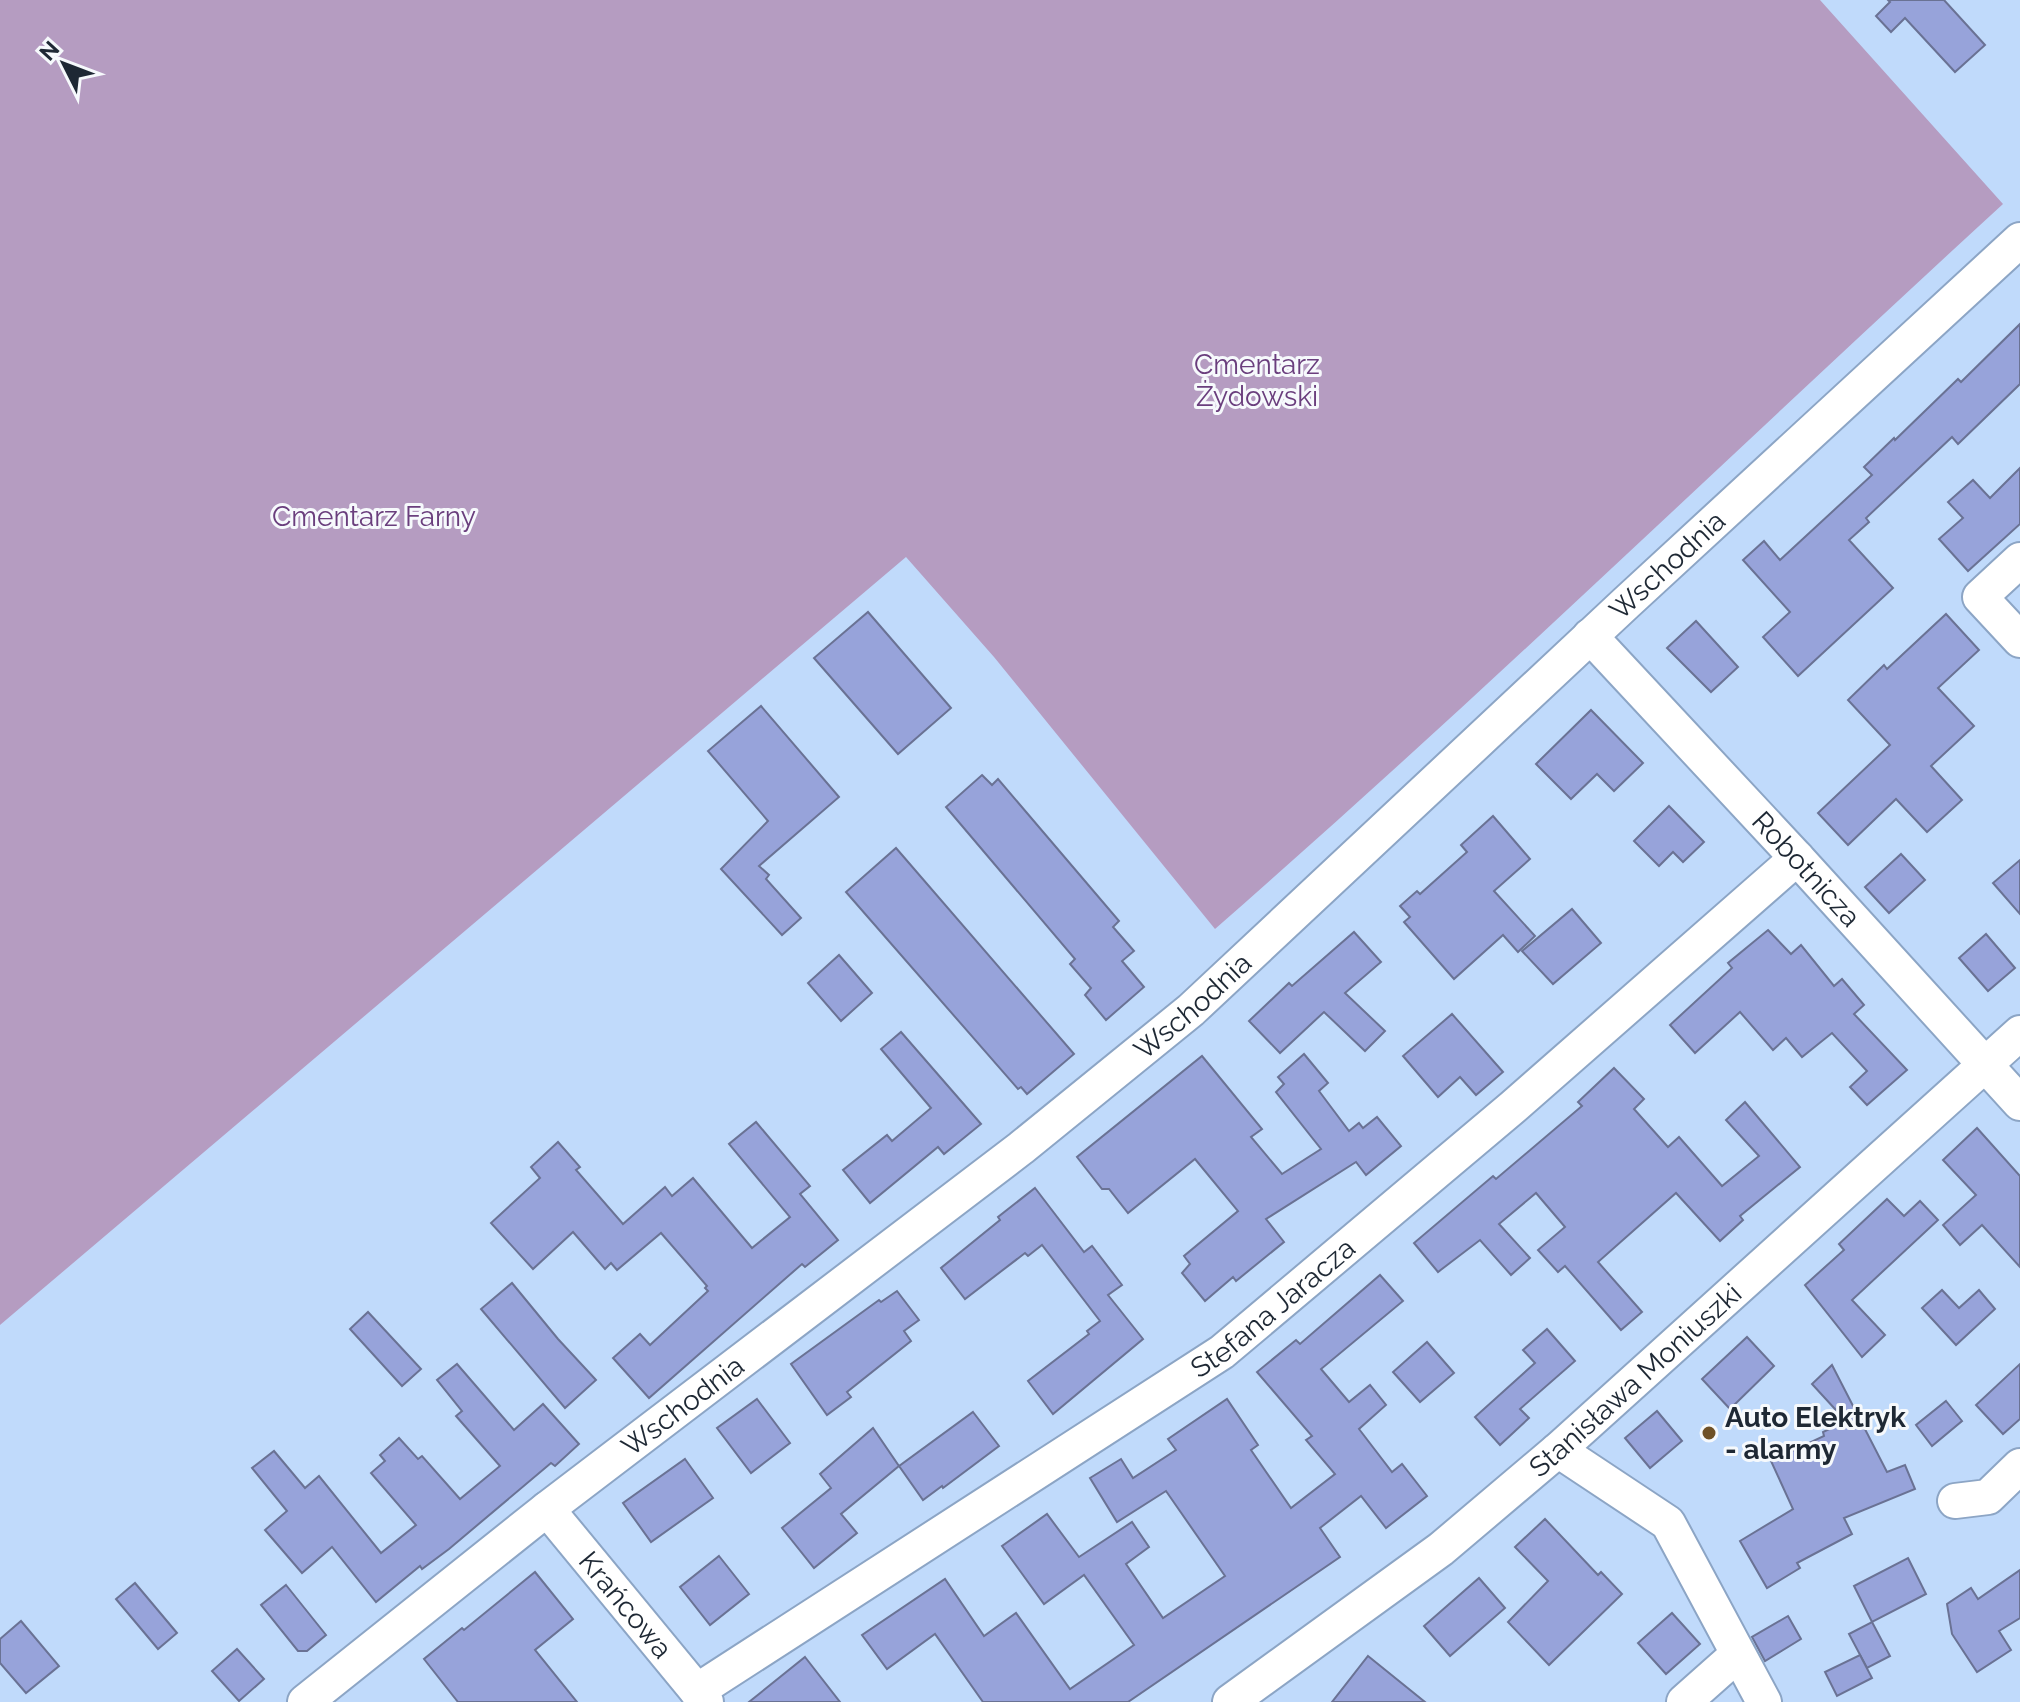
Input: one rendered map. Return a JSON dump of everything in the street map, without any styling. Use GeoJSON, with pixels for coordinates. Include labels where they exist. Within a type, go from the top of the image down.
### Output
{"type":"FeatureCollection","features":[{"type":"Feature","properties":{"kind":"street","name":"Wschodnia"},"geometry":{"type":"LineString","coordinates":[[305,1702],[547,1509],[1021,1148],[1191,1010],[1590,636],[2020,240]]}},
{"type":"Feature","properties":{"kind":"street"},"geometry":{"type":"LineString","coordinates":[[2020,560],[1980,597],[2020,640]]}},
{"type":"Feature","properties":{"kind":"street","name":"Robotnicza"},"geometry":{"type":"LineString","coordinates":[[1590,636],[2020,1103]]}},
{"type":"Feature","properties":{"kind":"street","name":"Stefana Jaracza"},"geometry":{"type":"LineString","coordinates":[[701,1696],[1222,1352],[1513,1107],[1797,858]]}},
{"type":"Feature","properties":{"kind":"street","name":"Stanisława Moniuszki"},"geometry":{"type":"LineString","coordinates":[[1230,1702],[1441,1549],[1558,1450],[2020,1033]]}},
{"type":"Feature","properties":{"kind":"street"},"geometry":{"type":"LineString","coordinates":[[1558,1450],[1668,1523],[1764,1702]]}},
{"type":"Feature","properties":{"kind":"street"},"geometry":{"type":"LineString","coordinates":[[1955,1501],[1988,1497],[2020,1466]]}},
{"type":"Feature","properties":{"kind":"street","name":"Krańcowa"},"geometry":{"type":"LineString","coordinates":[[547,1509],[701,1696]]}},
{"type":"Feature","properties":{"kind":"street"},"geometry":{"type":"LineString","coordinates":[[1684,1702],[1737,1655]]}},
{"type":"Feature","properties":{"kind":"green space"},"geometry":{"type":"Polygon","coordinates":[[[0,0],[1820,0],[2003,204],[1513,660],[1215,929],[994,657],[906,557],[0,1325],[0,0]]]}},
{"type":"Feature","properties":{"kind":"building"},"geometry":{"type":"Polygon","coordinates":[[[1888,0],[1944,0],[1985,45],[1955,72],[1905,18],[1891,32],[1876,16],[1890,2],[1888,0]]]}},
{"type":"Feature","properties":{"kind":"building"},"geometry":{"type":"Polygon","coordinates":[[[2020,324],[2020,384],[1958,444],[1952,437],[1866,518],[1869,522],[1849,540],[1893,588],[1798,676],[1763,637],[1790,612],[1743,560],[1764,541],[1780,560],[1872,475],[1864,467],[1958,379],[1961,382],[2020,324]]]}},
{"type":"Feature","properties":{"kind":"building"},"geometry":{"type":"Polygon","coordinates":[[[2020,468],[2020,524],[1968,571],[1939,539],[1963,518],[1948,502],[1973,480],[1990,498],[2020,468]]]}},
{"type":"Feature","properties":{"kind":"building"},"geometry":{"type":"Polygon","coordinates":[[[868,612],[951,708],[898,754],[814,658],[868,612]]]}},
{"type":"Feature","properties":{"kind":"building"},"geometry":{"type":"Polygon","coordinates":[[[1946,614],[1979,650],[1938,688],[1974,726],[1931,766],[1962,800],[1927,832],[1896,799],[1848,845],[1818,813],[1890,745],[1848,700],[1884,665],[1887,669],[1946,614]]]}},
{"type":"Feature","properties":{"kind":"building"},"geometry":{"type":"Polygon","coordinates":[[[1696,621],[1738,667],[1711,692],[1667,648],[1696,621]]]}},
{"type":"Feature","properties":{"kind":"building"},"geometry":{"type":"Polygon","coordinates":[[[761,706],[839,797],[759,866],[769,875],[766,879],[801,918],[782,935],[721,869],[768,821],[708,751],[761,706]]]}},
{"type":"Feature","properties":{"kind":"building"},"geometry":{"type":"Polygon","coordinates":[[[1591,710],[1643,763],[1614,791],[1597,774],[1571,799],[1536,764],[1591,710]]]}},
{"type":"Feature","properties":{"kind":"building"},"geometry":{"type":"Polygon","coordinates":[[[982,775],[992,785],[998,779],[1119,921],[1113,927],[1134,951],[1122,961],[1144,987],[1106,1020],[1085,995],[1091,988],[1070,964],[1075,959],[946,807],[982,775]]]}},
{"type":"Feature","properties":{"kind":"building"},"geometry":{"type":"Polygon","coordinates":[[[1669,806],[1704,842],[1683,862],[1673,852],[1659,866],[1634,841],[1669,806]]]}},
{"type":"Feature","properties":{"kind":"building"},"geometry":{"type":"Polygon","coordinates":[[[1493,816],[1530,859],[1494,891],[1535,936],[1518,952],[1503,935],[1454,979],[1404,922],[1410,917],[1400,906],[1417,891],[1420,894],[1467,852],[1461,845],[1493,816]]]}},
{"type":"Feature","properties":{"kind":"building"},"geometry":{"type":"Polygon","coordinates":[[[896,848],[1074,1054],[1027,1094],[1021,1087],[1018,1089],[846,892],[896,848]]]}},
{"type":"Feature","properties":{"kind":"building"},"geometry":{"type":"Polygon","coordinates":[[[1901,854],[1925,880],[1889,913],[1865,887],[1901,854]]]}},
{"type":"Feature","properties":{"kind":"building"},"geometry":{"type":"Polygon","coordinates":[[[2020,860],[2020,914],[1993,883],[2020,860]]]}},
{"type":"Feature","properties":{"kind":"building"},"geometry":{"type":"Polygon","coordinates":[[[1572,909],[1601,943],[1553,984],[1522,951],[1572,909]]]}},
{"type":"Feature","properties":{"kind":"building"},"geometry":{"type":"Polygon","coordinates":[[[1768,930],[1791,954],[1801,945],[1834,986],[1842,979],[1864,1005],[1854,1014],[1907,1070],[1867,1105],[1850,1087],[1867,1071],[1832,1033],[1802,1057],[1786,1038],[1773,1050],[1740,1012],[1695,1053],[1670,1025],[1732,968],[1728,963],[1768,930]]]}},
{"type":"Feature","properties":{"kind":"building"},"geometry":{"type":"Polygon","coordinates":[[[1354,932],[1381,962],[1345,993],[1385,1031],[1365,1051],[1324,1012],[1280,1053],[1249,1021],[1289,983],[1292,986],[1354,932]]]}},
{"type":"Feature","properties":{"kind":"building"},"geometry":{"type":"Polygon","coordinates":[[[1986,934],[2015,968],[1988,991],[1959,958],[1986,934]]]}},
{"type":"Feature","properties":{"kind":"building"},"geometry":{"type":"Polygon","coordinates":[[[839,955],[872,993],[841,1021],[808,983],[839,955]]]}},
{"type":"Feature","properties":{"kind":"building"},"geometry":{"type":"Polygon","coordinates":[[[1452,1014],[1503,1072],[1476,1095],[1460,1077],[1438,1097],[1403,1056],[1452,1014]]]}},
{"type":"Feature","properties":{"kind":"building"},"geometry":{"type":"Polygon","coordinates":[[[901,1032],[981,1124],[944,1154],[938,1147],[870,1203],[843,1170],[887,1135],[892,1141],[931,1108],[881,1049],[901,1032]]]}},
{"type":"Feature","properties":{"kind":"building"},"geometry":{"type":"Polygon","coordinates":[[[1304,1054],[1328,1083],[1319,1091],[1349,1131],[1359,1123],[1363,1128],[1377,1117],[1401,1146],[1366,1175],[1356,1162],[1266,1219],[1284,1242],[1236,1281],[1233,1277],[1205,1301],[1182,1273],[1190,1264],[1184,1256],[1238,1211],[1195,1159],[1128,1213],[1109,1189],[1102,1189],[1077,1157],[1202,1056],[1262,1129],[1251,1137],[1282,1174],[1321,1149],[1276,1092],[1284,1084],[1278,1077],[1304,1054]]]}},
{"type":"Feature","properties":{"kind":"building"},"geometry":{"type":"Polygon","coordinates":[[[1614,1068],[1644,1099],[1634,1109],[1668,1147],[1679,1137],[1722,1186],[1759,1156],[1726,1120],[1745,1102],[1800,1167],[1740,1216],[1743,1220],[1720,1241],[1676,1193],[1598,1262],[1642,1312],[1621,1330],[1565,1266],[1558,1272],[1538,1250],[1565,1227],[1536,1193],[1499,1224],[1530,1258],[1511,1275],[1480,1240],[1438,1272],[1414,1243],[1582,1106],[1578,1102],[1614,1068]]]}},
{"type":"Feature","properties":{"kind":"building"},"geometry":{"type":"Polygon","coordinates":[[[756,1122],[810,1186],[800,1194],[838,1240],[805,1267],[802,1264],[649,1398],[613,1358],[640,1334],[650,1345],[708,1291],[661,1233],[617,1270],[611,1263],[605,1269],[573,1232],[533,1269],[491,1223],[540,1178],[531,1167],[558,1142],[580,1167],[576,1170],[623,1224],[665,1187],[672,1196],[693,1178],[752,1248],[790,1217],[729,1144],[756,1122]]]}},
{"type":"Feature","properties":{"kind":"building"},"geometry":{"type":"Polygon","coordinates":[[[1977,1128],[2020,1176],[2020,1267],[1982,1225],[1960,1245],[1943,1225],[1976,1195],[1943,1160],[1977,1128]]]}},
{"type":"Feature","properties":{"kind":"building"},"geometry":{"type":"Polygon","coordinates":[[[1035,1188],[1084,1252],[1092,1246],[1122,1285],[1108,1295],[1143,1339],[1053,1414],[1028,1381],[1089,1334],[1087,1331],[1100,1321],[1042,1245],[1028,1256],[1025,1253],[965,1299],[941,1268],[1035,1188]]]}},
{"type":"Feature","properties":{"kind":"building"},"geometry":{"type":"Polygon","coordinates":[[[1887,1199],[1904,1216],[1920,1201],[1938,1220],[1852,1300],[1885,1335],[1862,1357],[1805,1285],[1844,1250],[1839,1244],[1887,1199]]]}},
{"type":"Feature","properties":{"kind":"building"},"geometry":{"type":"Polygon","coordinates":[[[1380,1275],[1403,1301],[1321,1369],[1349,1402],[1370,1385],[1386,1405],[1359,1429],[1392,1472],[1402,1464],[1427,1496],[1386,1528],[1361,1496],[1320,1528],[1340,1557],[1128,1702],[983,1702],[935,1634],[887,1669],[862,1635],[945,1579],[984,1636],[1016,1613],[1070,1689],[1134,1645],[1084,1575],[1044,1604],[1002,1546],[1047,1514],[1079,1557],[1132,1522],[1149,1547],[1126,1564],[1163,1618],[1225,1576],[1166,1491],[1117,1522],[1090,1478],[1121,1459],[1133,1478],[1176,1450],[1168,1439],[1227,1399],[1258,1445],[1251,1450],[1291,1508],[1335,1474],[1306,1440],[1312,1436],[1257,1372],[1296,1340],[1300,1344],[1380,1275]]]}},
{"type":"Feature","properties":{"kind":"building"},"geometry":{"type":"Polygon","coordinates":[[[512,1283],[596,1380],[565,1408],[481,1309],[512,1283]]]}},
{"type":"Feature","properties":{"kind":"building"},"geometry":{"type":"Polygon","coordinates":[[[1942,1290],[1959,1308],[1979,1290],[1995,1309],[1956,1345],[1922,1308],[1942,1290]]]}},
{"type":"Feature","properties":{"kind":"building"},"geometry":{"type":"Polygon","coordinates":[[[897,1291],[919,1320],[904,1331],[911,1341],[847,1392],[851,1397],[827,1415],[791,1364],[879,1300],[881,1302],[897,1291]]]}},
{"type":"Feature","properties":{"kind":"building"},"geometry":{"type":"Polygon","coordinates":[[[368,1312],[421,1369],[402,1386],[350,1329],[368,1312]]]}},
{"type":"Feature","properties":{"kind":"building"},"geometry":{"type":"Polygon","coordinates":[[[1547,1329],[1575,1361],[1520,1409],[1529,1418],[1500,1445],[1475,1417],[1535,1363],[1523,1350],[1547,1329]]]}},
{"type":"Feature","properties":{"kind":"building"},"geometry":{"type":"Polygon","coordinates":[[[1747,1337],[1774,1366],[1730,1409],[1702,1379],[1747,1337]]]}},
{"type":"Feature","properties":{"kind":"building"},"geometry":{"type":"Polygon","coordinates":[[[1427,1342],[1454,1373],[1420,1402],[1393,1372],[1427,1342]]]}},
{"type":"Feature","properties":{"kind":"building"},"geometry":{"type":"Polygon","coordinates":[[[457,1364],[514,1430],[543,1404],[579,1444],[555,1466],[551,1463],[449,1549],[422,1569],[420,1566],[376,1602],[332,1547],[302,1573],[265,1530],[287,1511],[252,1468],[274,1451],[305,1488],[319,1476],[381,1553],[416,1525],[371,1473],[385,1461],[380,1455],[399,1438],[418,1459],[422,1456],[460,1499],[500,1466],[456,1416],[462,1411],[437,1380],[457,1364]]]}},
{"type":"Feature","properties":{"kind":"building"},"geometry":{"type":"Polygon","coordinates":[[[2020,1364],[2020,1419],[2003,1434],[1976,1405],[2020,1364]]]}},
{"type":"Feature","properties":{"kind":"building"},"geometry":{"type":"Polygon","coordinates":[[[1832,1365],[1887,1472],[1905,1465],[1915,1489],[1844,1518],[1852,1534],[1797,1563],[1800,1568],[1767,1588],[1740,1541],[1793,1509],[1771,1461],[1824,1436],[1823,1432],[1846,1421],[1812,1384],[1832,1365]]]}},
{"type":"Feature","properties":{"kind":"building"},"geometry":{"type":"Polygon","coordinates":[[[757,1399],[790,1443],[751,1473],[717,1428],[757,1399]]]}},
{"type":"Feature","properties":{"kind":"building"},"geometry":{"type":"Polygon","coordinates":[[[1946,1401],[1962,1421],[1932,1446],[1916,1425],[1946,1401]]]}},
{"type":"Feature","properties":{"kind":"building"},"geometry":{"type":"Polygon","coordinates":[[[1657,1411],[1682,1441],[1650,1468],[1625,1438],[1657,1411]]]}},
{"type":"Feature","properties":{"kind":"building"},"geometry":{"type":"Polygon","coordinates":[[[973,1412],[999,1446],[923,1500],[899,1466],[973,1412]]]}},
{"type":"Feature","properties":{"kind":"building"},"geometry":{"type":"Polygon","coordinates":[[[873,1428],[899,1466],[841,1514],[857,1533],[814,1568],[782,1528],[831,1488],[820,1474],[873,1428]]]}},
{"type":"Feature","properties":{"kind":"building"},"geometry":{"type":"Polygon","coordinates":[[[685,1459],[713,1498],[651,1542],[623,1503],[685,1459]]]}},
{"type":"Feature","properties":{"kind":"building"},"geometry":{"type":"Polygon","coordinates":[[[1545,1519],[1598,1575],[1601,1572],[1622,1594],[1549,1665],[1508,1622],[1548,1581],[1515,1547],[1545,1519]]]}},
{"type":"Feature","properties":{"kind":"building"},"geometry":{"type":"Polygon","coordinates":[[[719,1556],[749,1594],[710,1625],[680,1587],[719,1556]]]}},
{"type":"Feature","properties":{"kind":"building"},"geometry":{"type":"Polygon","coordinates":[[[1908,1558],[1926,1594],[1872,1622],[1854,1586],[1908,1558]]]}},
{"type":"Feature","properties":{"kind":"building"},"geometry":{"type":"Polygon","coordinates":[[[2020,1570],[2020,1618],[1999,1631],[2011,1650],[1977,1672],[1952,1634],[1947,1604],[1971,1588],[1978,1599],[2020,1570]]]}},
{"type":"Feature","properties":{"kind":"building"},"geometry":{"type":"Polygon","coordinates":[[[535,1572],[573,1619],[535,1650],[577,1702],[458,1702],[424,1659],[535,1572]]]}},
{"type":"Feature","properties":{"kind":"building"},"geometry":{"type":"Polygon","coordinates":[[[1479,1578],[1505,1608],[1450,1656],[1424,1626],[1479,1578]]]}},
{"type":"Feature","properties":{"kind":"building"},"geometry":{"type":"Polygon","coordinates":[[[135,1583],[177,1633],[158,1649],[116,1599],[135,1583]]]}},
{"type":"Feature","properties":{"kind":"building"},"geometry":{"type":"Polygon","coordinates":[[[286,1585],[326,1635],[307,1651],[298,1651],[261,1605],[286,1585]]]}},
{"type":"Feature","properties":{"kind":"building"},"geometry":{"type":"Polygon","coordinates":[[[1672,1613],[1700,1644],[1666,1674],[1638,1643],[1672,1613]]]}},
{"type":"Feature","properties":{"kind":"building"},"geometry":{"type":"Polygon","coordinates":[[[1788,1616],[1801,1639],[1765,1661],[1752,1637],[1788,1616]]]}},
{"type":"Feature","properties":{"kind":"building"},"geometry":{"type":"Polygon","coordinates":[[[21,1621],[59,1666],[26,1693],[0,1663],[0,1639],[21,1621]]]}},
{"type":"Feature","properties":{"kind":"building"},"geometry":{"type":"Polygon","coordinates":[[[1872,1622],[1890,1656],[1867,1668],[1849,1634],[1872,1622]]]}},
{"type":"Feature","properties":{"kind":"building"},"geometry":{"type":"Polygon","coordinates":[[[237,1649],[264,1679],[239,1701],[212,1671],[237,1649]]]}},
{"type":"Feature","properties":{"kind":"building"},"geometry":{"type":"Polygon","coordinates":[[[1860,1655],[1872,1678],[1837,1696],[1825,1672],[1860,1655]]]}},
{"type":"Feature","properties":{"kind":"building"},"geometry":{"type":"Polygon","coordinates":[[[1368,1656],[1425,1702],[1332,1702],[1368,1656]]]}},
{"type":"Feature","properties":{"kind":"building"},"geometry":{"type":"Polygon","coordinates":[[[805,1657],[840,1702],[749,1702],[805,1657]]]}},
{"type":"Feature","properties":{"kind":"place","name":"Auto Elektryk - alarmy"},"geometry":{"type":"Point","coordinates":[1709,1433]}},
{"type":"Feature","properties":{"kind":"park label","name":"Cmentarz Żydowski"},"geometry":{"type":"Point","coordinates":[1257,380]}},
{"type":"Feature","properties":{"kind":"park label","name":"Cmentarz Farny"},"geometry":{"type":"Point","coordinates":[374,516]}}]}
